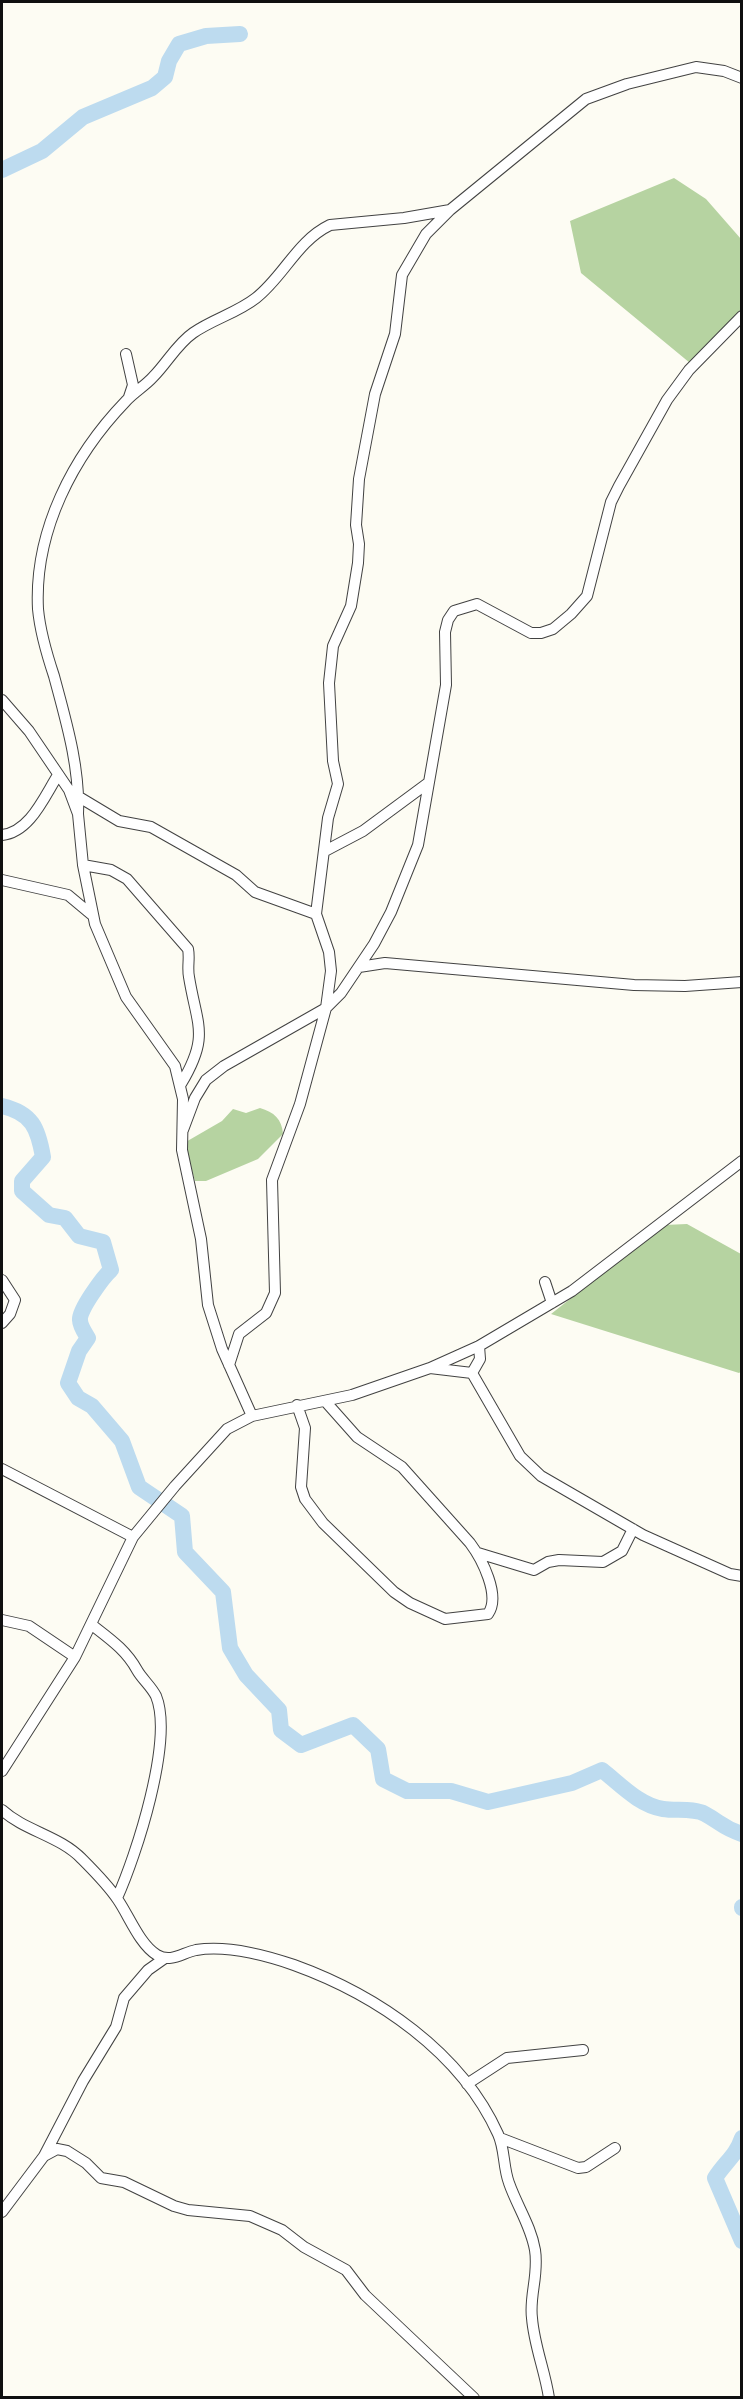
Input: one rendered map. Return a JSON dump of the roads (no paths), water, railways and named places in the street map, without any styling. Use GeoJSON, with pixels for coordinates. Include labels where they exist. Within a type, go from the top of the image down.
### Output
{"type":"FeatureCollection","features":[{"type":"Feature","properties":{"kind":"street"},"geometry":{"type":"LineString","coordinates":[[229,1365],[239,1334],[266,1313],[275,1293],[272,1180],[300,1104],[326,1008],[331,971],[328,952],[316,914],[328,818],[338,784],[333,761],[329,682],[333,646],[351,606],[358,563],[359,544],[356,525],[365,441],[375,394],[395,334],[402,274],[426,234],[450,210],[586,99],[638,80],[687,68],[713,68],[741,78]]}},
{"type":"Feature","properties":{"kind":"street"},"geometry":{"type":"LineString","coordinates":[[252,1416],[229,1365],[208,1305],[201,1239],[182,1150],[181,1084],[175,1066],[126,997],[92,915],[83,864],[78,814],[79,797],[69,730],[46,651],[38,610],[41,559],[56,507],[70,476],[129,398],[153,377],[193,333],[245,306],[271,285],[300,247],[320,230],[330,225],[404,218],[450,210]]}},
{"type":"Feature","properties":{"kind":"street"},"geometry":{"type":"LineString","coordinates":[[183,1130],[195,1098],[206,1080],[224,1066],[326,1008],[359,967],[391,912],[418,845],[446,685],[445,645],[448,620],[454,611],[477,604],[531,633],[541,633],[553,628],[579,606],[587,596],[609,512],[619,486],[667,400],[716,340],[741,316]]}},
{"type":"Feature","properties":{"kind":"street"},"geometry":{"type":"LineString","coordinates":[[126,354],[133,385],[129,398]]}},
{"type":"Feature","properties":{"kind":"street"},"geometry":{"type":"LineString","coordinates":[[2,700],[29,730],[69,790],[78,814]]}},
{"type":"Feature","properties":{"kind":"street"},"geometry":{"type":"LineString","coordinates":[[2,835],[12,834],[26,824],[58,775]]}},
{"type":"Feature","properties":{"kind":"street"},"geometry":{"type":"LineString","coordinates":[[325,850],[363,831],[428,783]]}},
{"type":"Feature","properties":{"kind":"street"},"geometry":{"type":"LineString","coordinates":[[79,797],[119,821],[151,827],[236,875],[255,892],[316,914]]}},
{"type":"Feature","properties":{"kind":"street"},"geometry":{"type":"LineString","coordinates":[[83,864],[111,870],[127,879],[188,949],[188,972],[199,1014],[200,1031],[198,1049],[181,1084]]}},
{"type":"Feature","properties":{"kind":"street"},"geometry":{"type":"LineString","coordinates":[[2,880],[68,895],[92,915]]}},
{"type":"Feature","properties":{"kind":"street"},"geometry":{"type":"LineString","coordinates":[[359,967],[385,963],[660,986],[741,982]]}},
{"type":"Feature","properties":{"kind":"street"},"geometry":{"type":"LineString","coordinates":[[2,1771],[75,1657],[133,1538],[148,1517],[227,1429],[252,1416],[325,1401],[430,1368],[479,1346],[572,1291],[741,1161]]}},
{"type":"Feature","properties":{"kind":"street"},"geometry":{"type":"LineString","coordinates":[[2,1280],[15,1300],[10,1314],[2,1323]]}},
{"type":"Feature","properties":{"kind":"street"},"geometry":{"type":"LineString","coordinates":[[545,1282],[552,1303]]}},
{"type":"Feature","properties":{"kind":"street"},"geometry":{"type":"LineString","coordinates":[[472,1373],[480,1359],[479,1346]]}},
{"type":"Feature","properties":{"kind":"street"},"geometry":{"type":"LineString","coordinates":[[430,1368],[472,1373]]}},
{"type":"Feature","properties":{"kind":"street"},"geometry":{"type":"LineString","coordinates":[[472,1373],[514,1447],[530,1466],[558,1488],[594,1505],[633,1529],[730,1574],[741,1576]]}},
{"type":"Feature","properties":{"kind":"street"},"geometry":{"type":"LineString","coordinates":[[297,1405],[305,1428],[302,1487],[305,1499],[323,1523],[394,1592],[433,1616],[446,1619],[483,1616],[492,1608],[494,1590],[478,1553],[433,1498],[402,1467],[357,1437],[325,1401]]}},
{"type":"Feature","properties":{"kind":"street"},"geometry":{"type":"LineString","coordinates":[[2,1469],[133,1538]]}},
{"type":"Feature","properties":{"kind":"street"},"geometry":{"type":"LineString","coordinates":[[478,1553],[534,1570],[548,1562],[559,1560],[599,1563],[622,1551],[633,1529]]}},
{"type":"Feature","properties":{"kind":"street"},"geometry":{"type":"LineString","coordinates":[[2,1620],[29,1626],[75,1657]]}},
{"type":"Feature","properties":{"kind":"street"},"geometry":{"type":"LineString","coordinates":[[92,1625],[133,1660],[159,1705],[160,1745],[154,1779],[133,1857],[117,1898]]}},
{"type":"Feature","properties":{"kind":"street"},"geometry":{"type":"LineString","coordinates":[[2,1810],[13,1821],[63,1844],[80,1856],[117,1898],[146,1944],[155,1954],[165,1958]]}},
{"type":"Feature","properties":{"kind":"street"},"geometry":{"type":"LineString","coordinates":[[2,2212],[44,2156],[83,2081],[116,2027],[124,1998],[147,1970],[165,1958],[198,1950],[218,1949],[265,1957],[315,1974],[366,1999],[428,2041],[467,2084],[500,2138],[508,2182],[534,2245],[536,2278],[531,2317],[549,2397]]}},
{"type":"Feature","properties":{"kind":"street"},"geometry":{"type":"LineString","coordinates":[[467,2084],[507,2058],[583,2050]]}},
{"type":"Feature","properties":{"kind":"street"},"geometry":{"type":"LineString","coordinates":[[500,2138],[578,2168],[586,2167],[615,2148]]}},
{"type":"Feature","properties":{"kind":"street"},"geometry":{"type":"LineString","coordinates":[[44,2156],[57,2149],[67,2151],[86,2163],[101,2178],[124,2182],[174,2206],[188,2211],[250,2216],[282,2230],[304,2247],[346,2270],[365,2295],[474,2397]]}},
{"type":"Feature","properties":{"kind":"waterway"},"geometry":{"type":"LineString","coordinates":[[2,170],[42,151],[83,117],[152,88],[165,77],[169,61],[179,44],[206,36],[240,34]]}},
{"type":"Feature","properties":{"kind":"waterway"},"geometry":{"type":"LineString","coordinates":[[2,1106],[27,1118],[39,1138],[43,1157],[22,1181],[22,1191],[49,1215],[65,1218],[79,1236],[103,1242],[111,1270],[92,1294],[80,1316],[81,1325],[88,1338],[79,1351],[68,1383],[78,1398],[92,1406],[122,1441],[139,1487],[182,1516],[185,1552],[223,1592],[230,1648],[246,1675],[279,1710],[281,1730],[301,1745],[353,1725],[378,1749],[383,1779],[407,1791],[451,1791],[488,1802],[572,1783],[602,1770],[631,1794],[654,1807],[701,1812],[742,1834]]}},
{"type":"Feature","properties":{"kind":"waterway"},"geometry":{"type":"LineString","coordinates":[[742,2138],[715,2178],[742,2241]]}}]}
